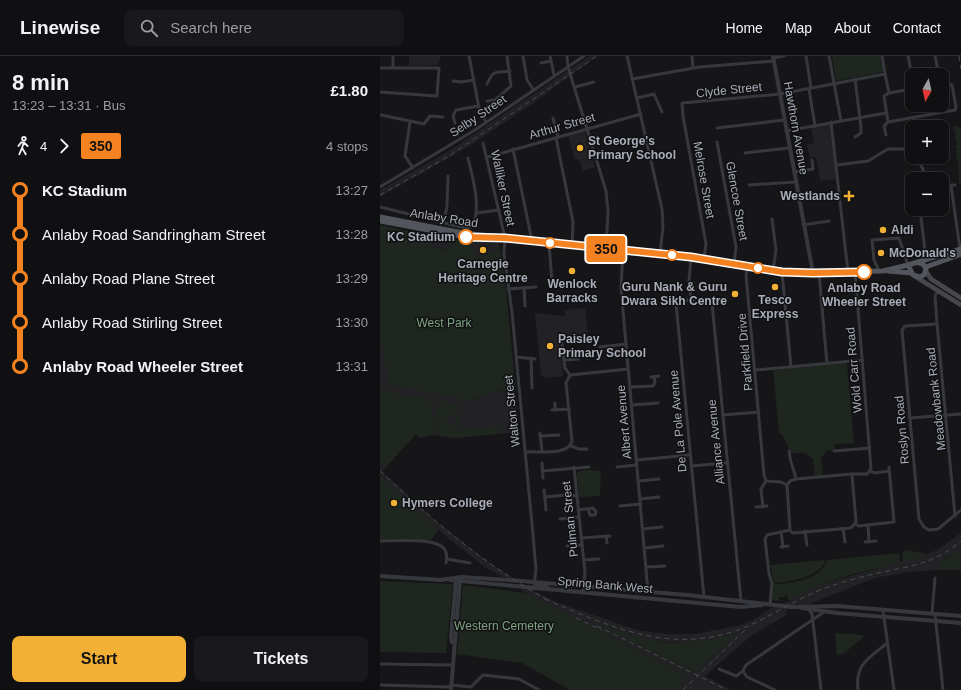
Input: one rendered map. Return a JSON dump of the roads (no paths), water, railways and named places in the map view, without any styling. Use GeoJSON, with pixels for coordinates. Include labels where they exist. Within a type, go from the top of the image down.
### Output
{"type":"FeatureCollection","features":[{"type":"Feature","properties":{"kind":"main road","name":"Anlaby Road"},"geometry":{"type":"LineString","coordinates":[[380,217],[428,228]]}},
{"type":"Feature","properties":{"kind":"main road","name":"Anlaby Road"},"geometry":{"type":"LineString","coordinates":[[380,221],[505,238],[691,257],[782,272],[816,273],[881,271],[912,273]]}},
{"type":"Feature","properties":{"kind":"main road","name":"Anlaby Road"},"geometry":{"type":"LineString","coordinates":[[881,271],[961,251]]}},
{"type":"Feature","properties":{"kind":"main road"},"geometry":{"type":"LineString","coordinates":[[916,277],[922,276],[926,269],[961,251]]}},
{"type":"Feature","properties":{"kind":"main road"},"geometry":{"type":"LineString","coordinates":[[912,273],[911,268],[916,263],[922,264],[931,279],[961,298]]}},
{"type":"Feature","properties":{"kind":"main road"},"geometry":{"type":"LineString","coordinates":[[908,265],[916,277],[961,305]]}},
{"type":"Feature","properties":{"kind":"street"},"geometry":{"type":"LineString","coordinates":[[393,56],[393,68]]}},
{"type":"Feature","properties":{"kind":"street"},"geometry":{"type":"LineString","coordinates":[[469,56],[478,106],[480,113],[486,122]]}},
{"type":"Feature","properties":{"kind":"street"},"geometry":{"type":"LineString","coordinates":[[490,96],[489,101],[495,100],[511,86],[507,56]]}},
{"type":"Feature","properties":{"kind":"street"},"geometry":{"type":"LineString","coordinates":[[523,56],[527,80],[533,89]]}},
{"type":"Feature","properties":{"kind":"street"},"geometry":{"type":"LineString","coordinates":[[550,56],[554,75]]}},
{"type":"Feature","properties":{"kind":"street"},"geometry":{"type":"LineString","coordinates":[[567,56],[568,67],[588,128],[606,191],[608,218],[606,249]]}},
{"type":"Feature","properties":{"kind":"street","name":"Selby Street"},"geometry":{"type":"LineString","coordinates":[[380,187],[486,122],[584,56]]}},
{"type":"Feature","properties":{"kind":"street"},"geometry":{"type":"LineString","coordinates":[[627,56],[662,209],[663,227],[660,254]]}},
{"type":"Feature","properties":{"kind":"street"},"geometry":{"type":"LineString","coordinates":[[692,56],[693,68]]}},
{"type":"Feature","properties":{"kind":"street"},"geometry":{"type":"LineString","coordinates":[[632,79],[693,68],[784,56]]}},
{"type":"Feature","properties":{"kind":"street"},"geometry":{"type":"LineString","coordinates":[[806,56],[816,126]]}},
{"type":"Feature","properties":{"kind":"street"},"geometry":{"type":"LineString","coordinates":[[829,56],[841,121]]}},
{"type":"Feature","properties":{"kind":"street"},"geometry":{"type":"LineString","coordinates":[[882,56],[889,93]]}},
{"type":"Feature","properties":{"kind":"street"},"geometry":{"type":"LineString","coordinates":[[908,56],[910,68]]}},
{"type":"Feature","properties":{"kind":"street"},"geometry":{"type":"LineString","coordinates":[[935,56],[938,68]]}},
{"type":"Feature","properties":{"kind":"street","name":"Hawthorn Avenue"},"geometry":{"type":"LineString","coordinates":[[773,58],[803,225],[816,273]]}},
{"type":"Feature","properties":{"kind":"street"},"geometry":{"type":"LineString","coordinates":[[541,63],[551,61]]}},
{"type":"Feature","properties":{"kind":"street"},"geometry":{"type":"LineString","coordinates":[[380,68],[439,68],[437,96],[380,92]]}},
{"type":"Feature","properties":{"kind":"street"},"geometry":{"type":"LineString","coordinates":[[492,83],[488,83],[495,71],[510,71]]}},
{"type":"Feature","properties":{"kind":"street","name":"Clyde Street"},"geometry":{"type":"LineString","coordinates":[[681,105],[682,103],[780,94],[885,74]]}},
{"type":"Feature","properties":{"kind":"street"},"geometry":{"type":"LineString","coordinates":[[855,79],[861,133],[858,138]]}},
{"type":"Feature","properties":{"kind":"street"},"geometry":{"type":"LineString","coordinates":[[455,86],[454,81],[474,80]]}},
{"type":"Feature","properties":{"kind":"street"},"geometry":{"type":"LineString","coordinates":[[575,87],[594,82]]}},
{"type":"Feature","properties":{"kind":"street"},"geometry":{"type":"LineString","coordinates":[[949,84],[952,85],[955,110],[949,111]]}},
{"type":"Feature","properties":{"kind":"street"},"geometry":{"type":"LineString","coordinates":[[888,122],[885,94],[905,90]]}},
{"type":"Feature","properties":{"kind":"street"},"geometry":{"type":"LineString","coordinates":[[637,98],[654,94],[662,112]]}},
{"type":"Feature","properties":{"kind":"street","name":"Melrose Street"},"geometry":{"type":"LineString","coordinates":[[681,105],[706,244],[704,259]]}},
{"type":"Feature","properties":{"kind":"street"},"geometry":{"type":"LineString","coordinates":[[455,123],[453,116],[456,110],[478,106]]}},
{"type":"Feature","properties":{"kind":"street"},"geometry":{"type":"LineString","coordinates":[[786,131],[886,112]]}},
{"type":"Feature","properties":{"kind":"street"},"geometry":{"type":"LineString","coordinates":[[886,135],[884,126],[888,122],[944,112]]}},
{"type":"Feature","properties":{"kind":"street","name":"Arthur Street"},"geometry":{"type":"LineString","coordinates":[[488,156],[641,114]]}},
{"type":"Feature","properties":{"kind":"street"},"geometry":{"type":"LineString","coordinates":[[380,115],[394,116],[398,120],[425,124],[430,116],[443,117]]}},
{"type":"Feature","properties":{"kind":"street"},"geometry":{"type":"LineString","coordinates":[[448,116],[453,116]]}},
{"type":"Feature","properties":{"kind":"street"},"geometry":{"type":"LineString","coordinates":[[553,118],[573,222],[572,245]]}},
{"type":"Feature","properties":{"kind":"street"},"geometry":{"type":"LineString","coordinates":[[717,128],[784,120]]}},
{"type":"Feature","properties":{"kind":"street"},"geometry":{"type":"LineString","coordinates":[[410,122],[405,156],[413,168]]}},
{"type":"Feature","properties":{"kind":"street"},"geometry":{"type":"LineString","coordinates":[[831,122],[848,272]]}},
{"type":"Feature","properties":{"kind":"street","name":"Glencoe Street"},"geometry":{"type":"LineString","coordinates":[[717,142],[736,247],[734,264]]}},
{"type":"Feature","properties":{"kind":"street","name":"Walliker Street"},"geometry":{"type":"LineString","coordinates":[[483,143],[488,156],[505,238]]}},
{"type":"Feature","properties":{"kind":"street"},"geometry":{"type":"LineString","coordinates":[[745,152],[789,148]]}},
{"type":"Feature","properties":{"kind":"street"},"geometry":{"type":"LineString","coordinates":[[513,149],[532,241]]}},
{"type":"Feature","properties":{"kind":"street"},"geometry":{"type":"LineString","coordinates":[[837,165],[868,161],[888,149],[905,149]]}},
{"type":"Feature","properties":{"kind":"street"},"geometry":{"type":"LineString","coordinates":[[468,158],[475,188],[476,213],[499,210]]}},
{"type":"Feature","properties":{"kind":"street"},"geometry":{"type":"LineString","coordinates":[[794,172],[813,169],[812,160]]}},
{"type":"Feature","properties":{"kind":"street"},"geometry":{"type":"LineString","coordinates":[[444,222],[447,206],[448,176]]}},
{"type":"Feature","properties":{"kind":"street"},"geometry":{"type":"LineString","coordinates":[[749,185],[795,182]]}},
{"type":"Feature","properties":{"kind":"street"},"geometry":{"type":"LineString","coordinates":[[949,186],[953,185],[961,251]]}},
{"type":"Feature","properties":{"kind":"street","name":"Anlaby Road"},"geometry":{"type":"LineString","coordinates":[[380,206],[465,228],[471,227],[476,213]]}},
{"type":"Feature","properties":{"kind":"street"},"geometry":{"type":"LineString","coordinates":[[921,216],[926,260]]}},
{"type":"Feature","properties":{"kind":"street"},"geometry":{"type":"LineString","coordinates":[[772,219],[776,250],[773,270]]}},
{"type":"Feature","properties":{"kind":"street"},"geometry":{"type":"LineString","coordinates":[[803,225],[828,222],[827,226]]}},
{"type":"Feature","properties":{"kind":"street","name":"Walton Street"},"geometry":{"type":"LineString","coordinates":[[505,238],[504,254],[526,452],[536,570],[534,582]]}},
{"type":"Feature","properties":{"kind":"street"},"geometry":{"type":"LineString","coordinates":[[881,271],[874,260],[872,240],[899,238],[908,265]]}},
{"type":"Feature","properties":{"kind":"street"},"geometry":{"type":"LineString","coordinates":[[549,243],[552,283]]}},
{"type":"Feature","properties":{"kind":"street","name":"Albert Avenue"},"geometry":{"type":"LineString","coordinates":[[623,250],[620,282],[647,567],[648,592]]}},
{"type":"Feature","properties":{"kind":"street"},"geometry":{"type":"LineString","coordinates":[[691,257],[689,282],[691,300]]}},
{"type":"Feature","properties":{"kind":"street","name":"Parkfield Drive"},"geometry":{"type":"LineString","coordinates":[[748,266],[746,275],[766,482],[761,488],[763,507]]}},
{"type":"Feature","properties":{"kind":"street"},"geometry":{"type":"LineString","coordinates":[[782,272],[791,367]]}},
{"type":"Feature","properties":{"kind":"street","name":"Wold Carr Road"},"geometry":{"type":"LineString","coordinates":[[855,272],[870,442],[870,471]]}},
{"type":"Feature","properties":{"kind":"street"},"geometry":{"type":"LineString","coordinates":[[816,273],[827,364]]}},
{"type":"Feature","properties":{"kind":"street"},"geometry":{"type":"LineString","coordinates":[[508,290],[536,287]]}},
{"type":"Feature","properties":{"kind":"street"},"geometry":{"type":"LineString","coordinates":[[524,288],[525,306]]}},
{"type":"Feature","properties":{"kind":"street","name":"Meadowbank Road"},"geometry":{"type":"LineString","coordinates":[[938,291],[935,296],[937,324],[955,516]]}},
{"type":"Feature","properties":{"kind":"street","name":"Alliance Avenue"},"geometry":{"type":"LineString","coordinates":[[691,300],[712,303],[726,463],[741,601]]}},
{"type":"Feature","properties":{"kind":"street","name":"De La Pole Avenue"},"geometry":{"type":"LineString","coordinates":[[691,300],[677,301],[676,303],[704,597]]}},
{"type":"Feature","properties":{"kind":"street","name":"Roslyn Road"},"geometry":{"type":"LineString","coordinates":[[937,324],[905,326],[902,330],[920,523],[926,528],[934,530],[938,529],[955,516]]}},
{"type":"Feature","properties":{"kind":"street"},"geometry":{"type":"LineString","coordinates":[[561,336],[565,368],[570,375]]}},
{"type":"Feature","properties":{"kind":"street"},"geometry":{"type":"LineString","coordinates":[[600,347],[626,344]]}},
{"type":"Feature","properties":{"kind":"street"},"geometry":{"type":"LineString","coordinates":[[564,360],[578,359],[577,352]]}},
{"type":"Feature","properties":{"kind":"street"},"geometry":{"type":"LineString","coordinates":[[516,357],[533,358],[532,386],[536,383]]}},
{"type":"Feature","properties":{"kind":"street"},"geometry":{"type":"LineString","coordinates":[[756,370],[863,360]]}},
{"type":"Feature","properties":{"kind":"street"},"geometry":{"type":"LineString","coordinates":[[570,375],[628,369]]}},
{"type":"Feature","properties":{"kind":"street"},"geometry":{"type":"LineString","coordinates":[[526,452],[566,450],[571,446],[572,441],[566,383],[570,375]]}},
{"type":"Feature","properties":{"kind":"street"},"geometry":{"type":"LineString","coordinates":[[630,387],[653,386],[655,382],[653,377],[659,376]]}},
{"type":"Feature","properties":{"kind":"street"},"geometry":{"type":"LineString","coordinates":[[632,405],[658,402]]}},
{"type":"Feature","properties":{"kind":"street"},"geometry":{"type":"LineString","coordinates":[[555,403],[554,410],[569,409]]}},
{"type":"Feature","properties":{"kind":"street"},"geometry":{"type":"LineString","coordinates":[[723,415],[759,412]]}},
{"type":"Feature","properties":{"kind":"street"},"geometry":{"type":"LineString","coordinates":[[910,418],[961,414]]}},
{"type":"Feature","properties":{"kind":"street"},"geometry":{"type":"LineString","coordinates":[[542,451],[540,435],[559,435]]}},
{"type":"Feature","properties":{"kind":"street"},"geometry":{"type":"LineString","coordinates":[[571,446],[579,450],[585,449],[584,454]]}},
{"type":"Feature","properties":{"kind":"street"},"geometry":{"type":"LineString","coordinates":[[834,451],[870,448]]}},
{"type":"Feature","properties":{"kind":"street"},"geometry":{"type":"LineString","coordinates":[[789,451],[790,464],[795,473],[796,479]]}},
{"type":"Feature","properties":{"kind":"street"},"geometry":{"type":"LineString","coordinates":[[637,460],[690,455]]}},
{"type":"Feature","properties":{"kind":"street"},"geometry":{"type":"LineString","coordinates":[[620,462],[618,467],[637,465]]}},
{"type":"Feature","properties":{"kind":"street","name":"Pulman Street"},"geometry":{"type":"LineString","coordinates":[[542,463],[543,478]]}},
{"type":"Feature","properties":{"kind":"street"},"geometry":{"type":"LineString","coordinates":[[691,466],[726,463]]}},
{"type":"Feature","properties":{"kind":"street","name":"Pulman Street"},"geometry":{"type":"LineString","coordinates":[[542,471],[574,467],[589,467]]}},
{"type":"Feature","properties":{"kind":"street","name":"Pulman Street"},"geometry":{"type":"LineString","coordinates":[[574,467],[584,560],[584,593]]}},
{"type":"Feature","properties":{"kind":"street"},"geometry":{"type":"LineString","coordinates":[[855,524],[859,526],[893,523],[889,467]]}},
{"type":"Feature","properties":{"kind":"street"},"geometry":{"type":"LineString","coordinates":[[789,530],[787,485],[790,481],[796,479],[867,474],[870,471],[875,473],[889,472]]}},
{"type":"Feature","properties":{"kind":"street"},"geometry":{"type":"LineString","coordinates":[[769,604],[772,583],[769,574],[765,538],[771,533],[789,530],[793,533],[851,528],[855,524],[852,474]]}},
{"type":"Feature","properties":{"kind":"street"},"geometry":{"type":"LineString","coordinates":[[639,481],[659,479]]}},
{"type":"Feature","properties":{"kind":"street"},"geometry":{"type":"LineString","coordinates":[[766,482],[781,482],[787,485]]}},
{"type":"Feature","properties":{"kind":"street"},"geometry":{"type":"LineString","coordinates":[[544,490],[546,510]]}},
{"type":"Feature","properties":{"kind":"street"},"geometry":{"type":"LineString","coordinates":[[545,497],[564,495],[577,496]]}},
{"type":"Feature","properties":{"kind":"street"},"geometry":{"type":"LineString","coordinates":[[640,499],[659,497]]}},
{"type":"Feature","properties":{"kind":"street"},"geometry":{"type":"LineString","coordinates":[[620,506],[641,504]]}},
{"type":"Feature","properties":{"kind":"street"},"geometry":{"type":"LineString","coordinates":[[954,505],[961,509],[955,516]]}},
{"type":"Feature","properties":{"kind":"street"},"geometry":{"type":"LineString","coordinates":[[756,507],[767,506]]}},
{"type":"Feature","properties":{"kind":"street"},"geometry":{"type":"LineString","coordinates":[[578,510],[588,509]]}},
{"type":"Feature","properties":{"kind":"street"},"geometry":{"type":"LineString","coordinates":[[563,514],[562,518],[579,517]]}},
{"type":"Feature","properties":{"kind":"street"},"geometry":{"type":"LineString","coordinates":[[868,525],[870,542]]}},
{"type":"Feature","properties":{"kind":"street"},"geometry":{"type":"LineString","coordinates":[[643,529],[662,527]]}},
{"type":"Feature","properties":{"kind":"street"},"geometry":{"type":"LineString","coordinates":[[843,528],[845,542]]}},
{"type":"Feature","properties":{"kind":"street"},"geometry":{"type":"LineString","coordinates":[[805,531],[807,545]]}},
{"type":"Feature","properties":{"kind":"street"},"geometry":{"type":"LineString","coordinates":[[781,532],[782,547],[788,546]]}},
{"type":"Feature","properties":{"kind":"street"},"geometry":{"type":"LineString","coordinates":[[581,538],[608,536],[607,543]]}},
{"type":"Feature","properties":{"kind":"street"},"geometry":{"type":"LineString","coordinates":[[380,541],[432,542],[442,546],[445,550],[446,561],[471,564]]}},
{"type":"Feature","properties":{"kind":"street"},"geometry":{"type":"LineString","coordinates":[[570,541],[569,546],[582,545]]}},
{"type":"Feature","properties":{"kind":"street"},"geometry":{"type":"LineString","coordinates":[[865,542],[876,541]]}},
{"type":"Feature","properties":{"kind":"street"},"geometry":{"type":"LineString","coordinates":[[645,548],[663,546]]}},
{"type":"Feature","properties":{"kind":"street"},"geometry":{"type":"LineString","coordinates":[[584,560],[597,559],[595,564]]}},
{"type":"Feature","properties":{"kind":"street"},"geometry":{"type":"LineString","coordinates":[[647,567],[665,566]]}},
{"type":"Feature","properties":{"kind":"street","name":"Spring Bank West"},"geometry":{"type":"LineString","coordinates":[[380,576],[440,580],[458,579],[534,582],[800,607],[837,606],[961,616]]}},
{"type":"Feature","properties":{"kind":"street"},"geometry":{"type":"LineString","coordinates":[[935,578],[933,614],[943,690]]}},
{"type":"Feature","properties":{"kind":"street"},"geometry":{"type":"LineString","coordinates":[[451,687],[458,579]]}},
{"type":"Feature","properties":{"kind":"street","name":"Spring Bank West"},"geometry":{"type":"LineString","coordinates":[[458,579],[584,593],[741,607],[769,604]]}},
{"type":"Feature","properties":{"kind":"street"},"geometry":{"type":"LineString","coordinates":[[534,582],[536,585],[558,590]]}},
{"type":"Feature","properties":{"kind":"street","name":"Spring Bank West"},"geometry":{"type":"LineString","coordinates":[[800,607],[824,612],[961,623]]}},
{"type":"Feature","properties":{"kind":"street"},"geometry":{"type":"LineString","coordinates":[[809,610],[812,614],[822,690]]}},
{"type":"Feature","properties":{"kind":"street"},"geometry":{"type":"LineString","coordinates":[[883,610],[886,644],[894,690]]}},
{"type":"Feature","properties":{"kind":"street"},"geometry":{"type":"LineString","coordinates":[[719,669],[736,676],[744,672],[746,665],[749,662],[824,612]]}},
{"type":"Feature","properties":{"kind":"street"},"geometry":{"type":"LineString","coordinates":[[858,690],[857,678],[860,666],[886,644]]}},
{"type":"Feature","properties":{"kind":"street"},"geometry":{"type":"LineString","coordinates":[[380,664],[453,665]]}},
{"type":"Feature","properties":{"kind":"street"},"geometry":{"type":"LineString","coordinates":[[744,672],[775,690]]}},
{"type":"Feature","properties":{"kind":"street"},"geometry":{"type":"LineString","coordinates":[[383,690],[381,685],[451,687],[471,686],[484,676],[519,679],[539,690]]}},
{"type":"Feature","properties":{"kind":"railway"},"geometry":{"type":"LineString","coordinates":[[380,195],[449,156],[597,56]]}},
{"type":"Feature","properties":{"kind":"railway"},"geometry":{"type":"LineString","coordinates":[[959,56],[961,69]]}},
{"type":"Feature","properties":{"kind":"railway"},"geometry":{"type":"LineString","coordinates":[[380,471],[420,508],[460,541],[525,587],[549,601]]}},
{"type":"Feature","properties":{"kind":"railway"},"geometry":{"type":"LineString","coordinates":[[545,599],[618,628],[642,634],[667,639],[692,639],[717,636],[755,623],[812,593],[825,588],[857,578],[922,563],[941,555],[961,541]]}},
{"type":"Feature","properties":{"kind":"railway"},"geometry":{"type":"LineString","coordinates":[[576,618],[601,630]]}},
{"type":"Feature","properties":{"kind":"railway"},"geometry":{"type":"LineString","coordinates":[[597,626],[727,690]]}},
{"type":"Feature","properties":{"kind":"railway"},"geometry":{"type":"LineString","coordinates":[[683,690],[747,628]]}},
{"type":"Feature","properties":{"kind":"place","name":"St George's Primary School"},"geometry":{"type":"Point","coordinates":[580,148]}},
{"type":"Feature","properties":{"kind":"place","name":"Westlands"},"geometry":{"type":"Point","coordinates":[849,196]}},
{"type":"Feature","properties":{"kind":"place","name":"Aldi"},"geometry":{"type":"Point","coordinates":[883,230]}},
{"type":"Feature","properties":{"kind":"place","name":"KC Stadium"},"geometry":{"type":"Point","coordinates":[466,237]}},
{"type":"Feature","properties":{"kind":"place","name":"Carnegie Heritage Centre"},"geometry":{"type":"Point","coordinates":[483,250]}},
{"type":"Feature","properties":{"kind":"place","name":"McDonald's"},"geometry":{"type":"Point","coordinates":[881,253]}},
{"type":"Feature","properties":{"kind":"place","name":"Wenlock Barracks"},"geometry":{"type":"Point","coordinates":[572,271]}},
{"type":"Feature","properties":{"kind":"place","name":"Anlaby Road Wheeler Street"},"geometry":{"type":"Point","coordinates":[864,272]}},
{"type":"Feature","properties":{"kind":"place","name":"Tesco Express"},"geometry":{"type":"Point","coordinates":[775,287]}},
{"type":"Feature","properties":{"kind":"place","name":"Guru Nank & Guru Dwara Sikh Centre"},"geometry":{"type":"Point","coordinates":[735,294]}},
{"type":"Feature","properties":{"kind":"place","name":"Paisley Primary School"},"geometry":{"type":"Point","coordinates":[550,346]}},
{"type":"Feature","properties":{"kind":"place","name":"Hymers College"},"geometry":{"type":"Point","coordinates":[394,503]}},
{"type":"Feature","properties":{"kind":"park label","name":"West Park"},"geometry":{"type":"Point","coordinates":[444,323]}},
{"type":"Feature","properties":{"kind":"park label","name":"Western Cemetery"},"geometry":{"type":"Point","coordinates":[504,626]}}]}
